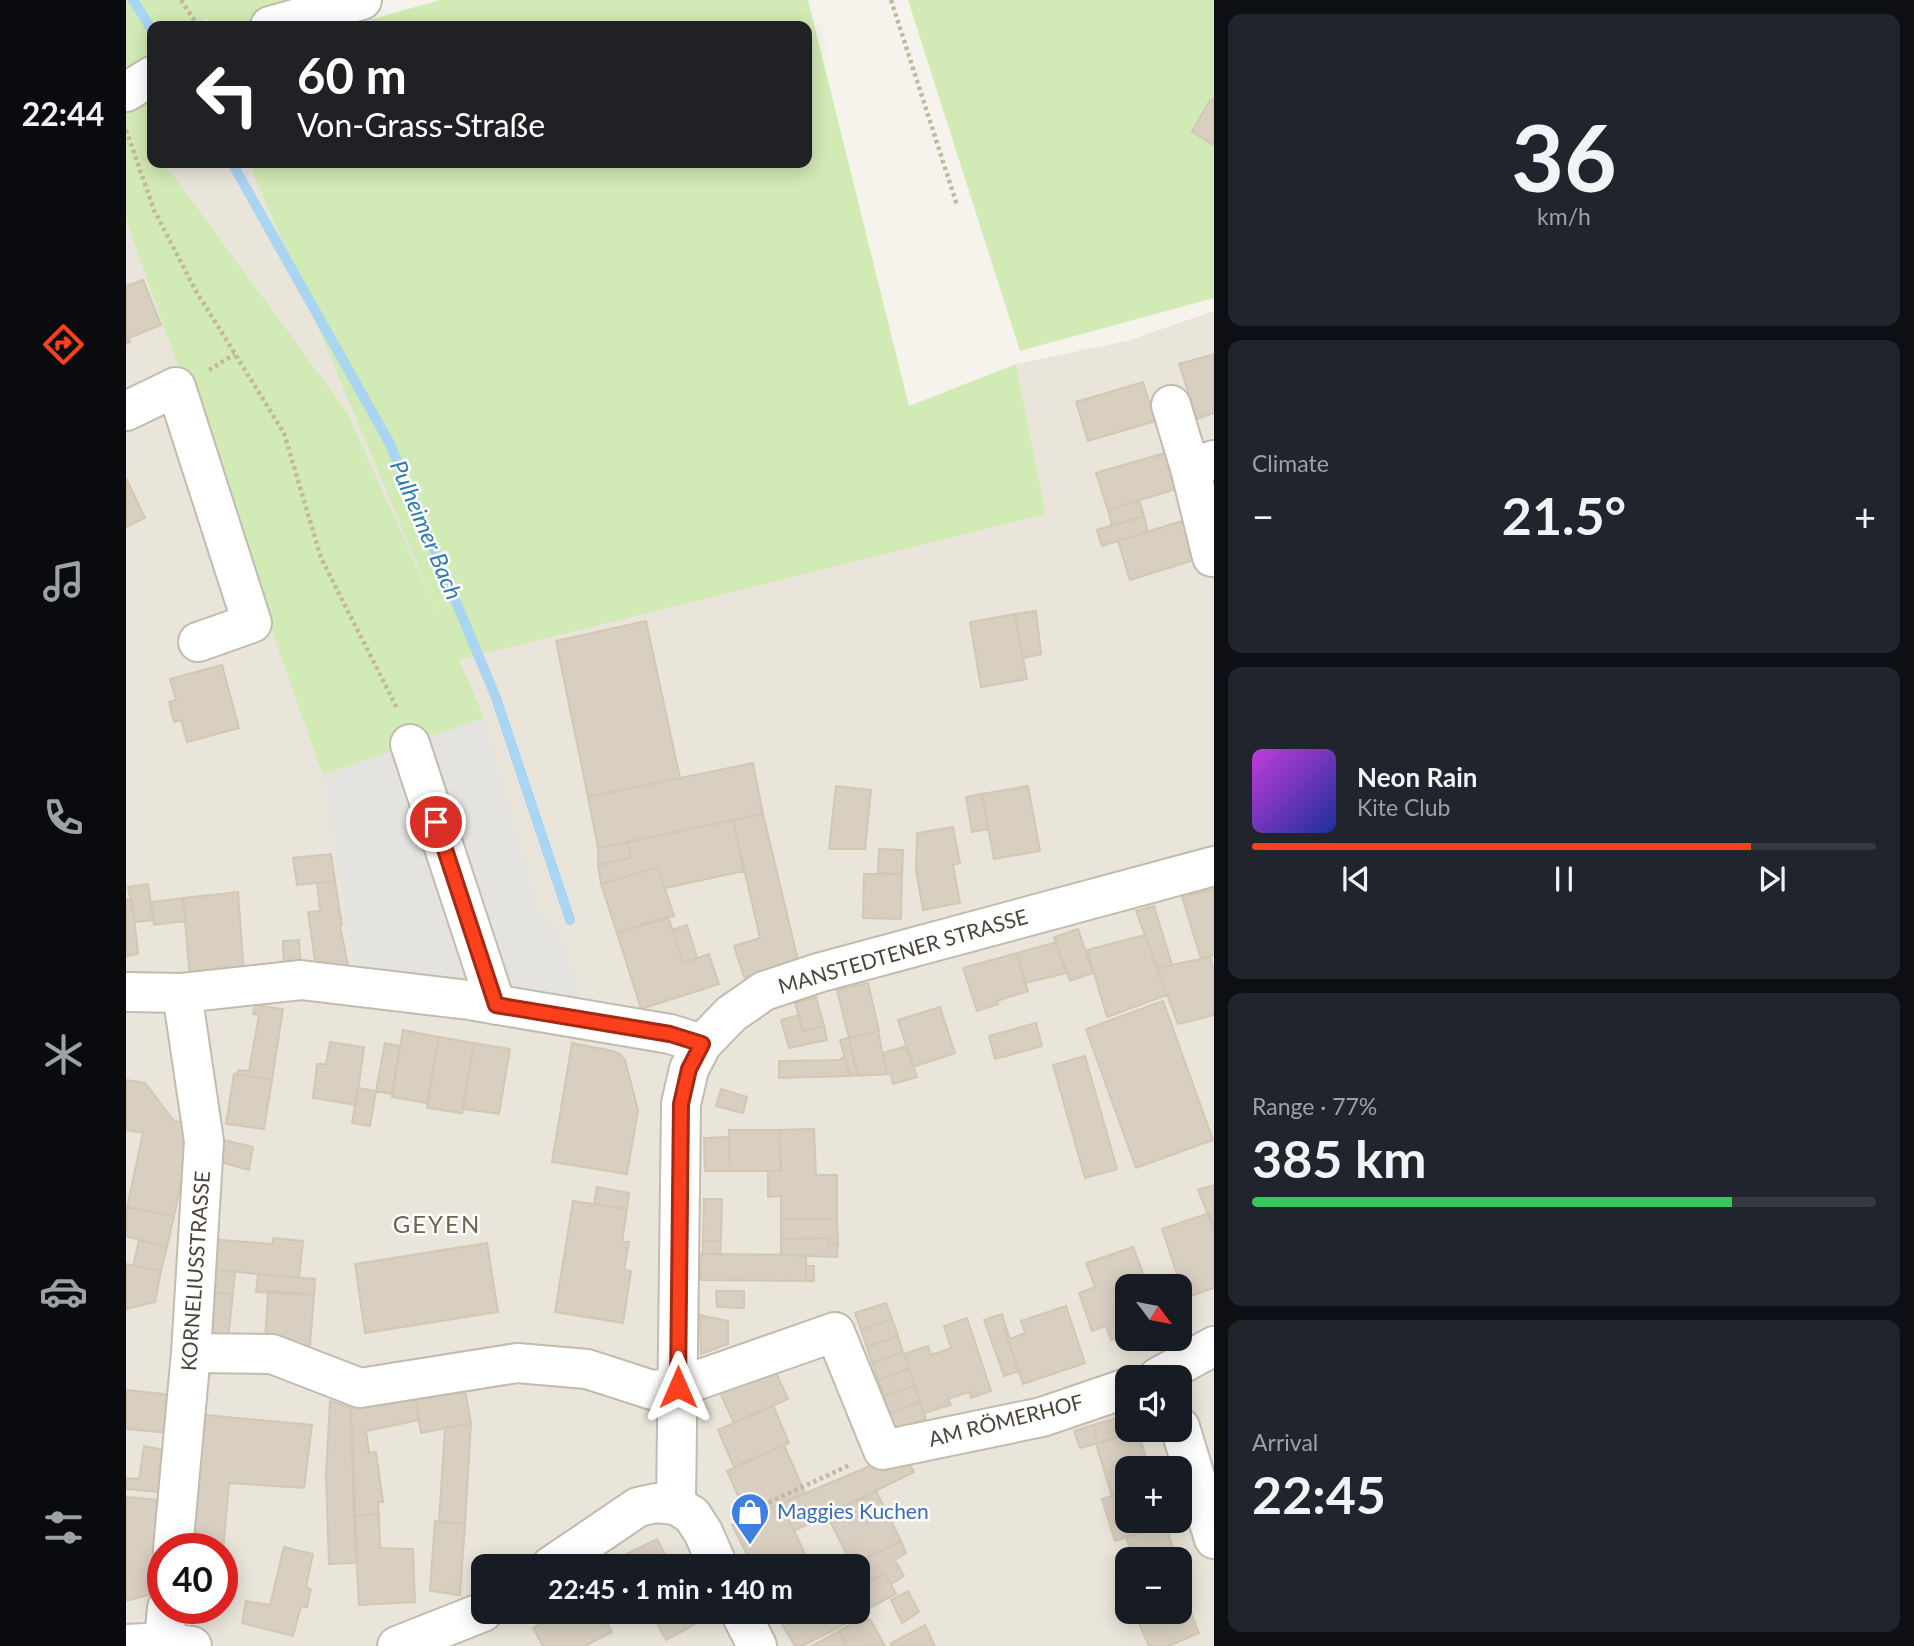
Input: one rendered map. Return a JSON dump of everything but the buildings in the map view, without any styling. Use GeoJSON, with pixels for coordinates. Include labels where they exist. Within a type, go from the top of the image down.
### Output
{"type":"FeatureCollection","features":[{"type":"Feature","properties":{"kind":"street"},"geometry":{"type":"LineString","coordinates":[[288,21],[362,0]]}},
{"type":"Feature","properties":{"kind":"street"},"geometry":{"type":"LineString","coordinates":[[126,92],[147,79]]}},
{"type":"Feature","properties":{"kind":"street"},"geometry":{"type":"LineString","coordinates":[[126,411],[176,387],[252,623],[198,642]]}},
{"type":"Feature","properties":{"kind":"street"},"geometry":{"type":"LineString","coordinates":[[1171,405],[1205,463],[1212,556]]}},
{"type":"Feature","properties":{"kind":"street"},"geometry":{"type":"LineString","coordinates":[[410,744],[496,1005]]}},
{"type":"Feature","properties":{"kind":"street","name":"MANSTEDTENER STRASSE"},"geometry":{"type":"LineString","coordinates":[[676,1505],[681,1104],[689,1069],[702,1044],[731,1014],[764,991],[818,973],[1214,866]]}},
{"type":"Feature","properties":{"kind":"street"},"geometry":{"type":"LineString","coordinates":[[126,992],[182,993],[301,979],[496,1005],[670,1034],[702,1044]]}},
{"type":"Feature","properties":{"kind":"street","name":"KORNELIUSSTRASSE"},"geometry":{"type":"LineString","coordinates":[[174,1533],[191,1353],[204,1141],[182,993]]}},
{"type":"Feature","properties":{"kind":"street"},"geometry":{"type":"LineString","coordinates":[[191,1353],[272,1354],[360,1388],[517,1363],[587,1369],[652,1390],[678,1387],[835,1332],[883,1450]]}},
{"type":"Feature","properties":{"kind":"street"},"geometry":{"type":"LineString","coordinates":[[1182,1365],[1214,1346]]}},
{"type":"Feature","properties":{"kind":"street","name":"AM RÖMERHOF"},"geometry":{"type":"LineString","coordinates":[[883,1450],[1042,1417],[1115,1392]]}},
{"type":"Feature","properties":{"kind":"street"},"geometry":{"type":"LineString","coordinates":[[1185,1442],[1214,1539]]}},
{"type":"Feature","properties":{"kind":"street"},"geometry":{"type":"LineString","coordinates":[[569,1554],[638,1507],[656,1503],[676,1505],[692,1515],[711,1549]]}},
{"type":"Feature","properties":{"kind":"street"},"geometry":{"type":"LineString","coordinates":[[397,1646],[471,1617]]}},
{"type":"Feature","properties":{"kind":"street"},"geometry":{"type":"LineString","coordinates":[[746,1624],[757,1646]]}},
{"type":"Feature","properties":{"kind":"street"},"geometry":{"type":"LineString","coordinates":[[126,1644],[175,1632]]}},
{"type":"Feature","properties":{"kind":"path"},"geometry":{"type":"LineString","coordinates":[[181,0],[195,21]]}},
{"type":"Feature","properties":{"kind":"path"},"geometry":{"type":"LineString","coordinates":[[891,0],[957,205]]}},
{"type":"Feature","properties":{"kind":"path"},"geometry":{"type":"LineString","coordinates":[[126,130],[154,210],[195,291],[284,433],[321,558],[394,699],[410,744]]}},
{"type":"Feature","properties":{"kind":"path"},"geometry":{"type":"LineString","coordinates":[[711,1549],[883,1450]]}},
{"type":"Feature","properties":{"kind":"shaded area"},"geometry":{"type":"Polygon","coordinates":[[[126,104],[147,152],[147,168],[251,168],[458,660],[1046,513],[1016,364],[1127,341],[1214,311],[1214,1646],[126,1646],[126,104]]]}},
{"type":"Feature","properties":{"kind":"shaded area"},"geometry":{"type":"Polygon","coordinates":[[[484,718],[536,906],[561,938],[583,1005],[356,972],[323,775],[484,718]]]}},
{"type":"Feature","properties":{"kind":"green space"},"geometry":{"type":"Polygon","coordinates":[[[126,0],[327,0],[255,21],[147,21],[147,63],[126,78],[126,0]]]}},
{"type":"Feature","properties":{"kind":"green space"},"geometry":{"type":"Polygon","coordinates":[[[440,0],[808,0],[909,406],[1016,364],[1046,514],[459,660],[484,718],[323,775],[126,219],[126,107],[147,93],[147,168],[168,168],[347,412],[441,621],[251,168],[812,168],[812,21],[366,21],[440,0]]]}},
{"type":"Feature","properties":{"kind":"green space"},"geometry":{"type":"Polygon","coordinates":[[[908,0],[1214,0],[1214,298],[1020,351],[908,0]]]}},
{"type":"Feature","properties":{"kind":"waterway","name":"Pulheimer Bach"},"geometry":{"type":"LineString","coordinates":[[133,0],[147,22]]}},
{"type":"Feature","properties":{"kind":"waterway","name":"Pulheimer Bach"},"geometry":{"type":"LineString","coordinates":[[235,168],[389,442],[495,695],[570,920]]}},
{"type":"Feature","properties":{"kind":"place","name":"Maggies Kuchen"},"geometry":{"type":"Point","coordinates":[750,1546]}},
{"type":"Feature","properties":{"kind":"district","name":"GEYEN"},"geometry":{"type":"Point","coordinates":[437,1225]}},
{"type":"Feature","properties":{"kind":"route"},"geometry":{"type":"LineString","coordinates":[[436,822],[496,1005],[670,1034],[702,1044],[689,1069],[681,1104],[678,1387]]}}]}
